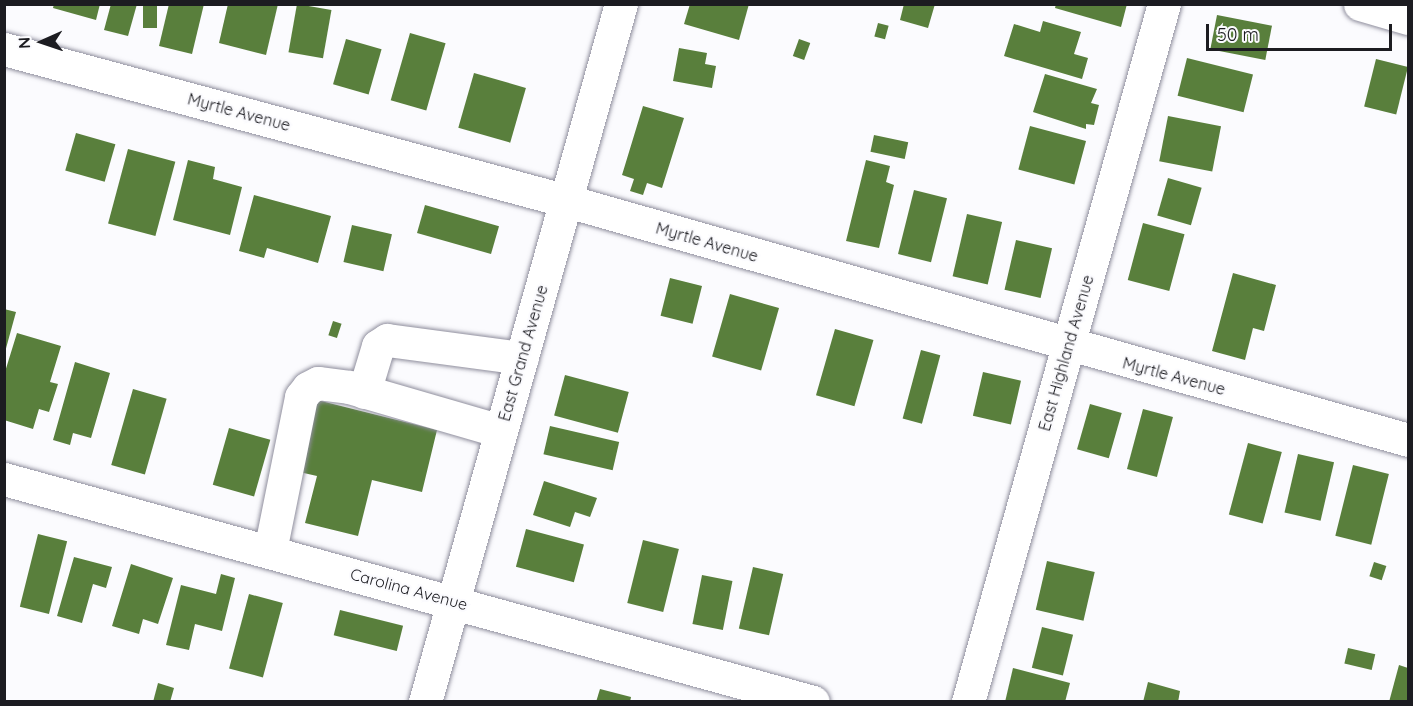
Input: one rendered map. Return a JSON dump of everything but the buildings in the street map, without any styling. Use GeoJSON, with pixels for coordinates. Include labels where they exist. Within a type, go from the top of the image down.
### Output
{"type":"FeatureCollection","features":[{"type":"Feature","properties":{"kind":"street","name":"East Grand Avenue"},"geometry":{"type":"LineString","coordinates":[[425,702],[621,4]]}},
{"type":"Feature","properties":{"kind":"street","name":"East Highland Avenue"},"geometry":{"type":"LineString","coordinates":[[968,702],[1164,4]]}},
{"type":"Feature","properties":{"kind":"street"},"geometry":{"type":"LineString","coordinates":[[1360,4],[1408,18]]}},
{"type":"Feature","properties":{"kind":"street","name":"Myrtle Avenue"},"geometry":{"type":"LineString","coordinates":[[4,49],[567,201],[1068,346],[1408,440]]}},
{"type":"Feature","properties":{"kind":"street"},"geometry":{"type":"LineString","coordinates":[[364,392],[378,346],[387,340],[522,358]]}},
{"type":"Feature","properties":{"kind":"street"},"geometry":{"type":"LineString","coordinates":[[270,551],[301,397],[318,383],[364,392],[500,431]]}},
{"type":"Feature","properties":{"kind":"street","name":"Carolina Avenue"},"geometry":{"type":"LineString","coordinates":[[4,479],[452,600],[813,702]]}}]}
